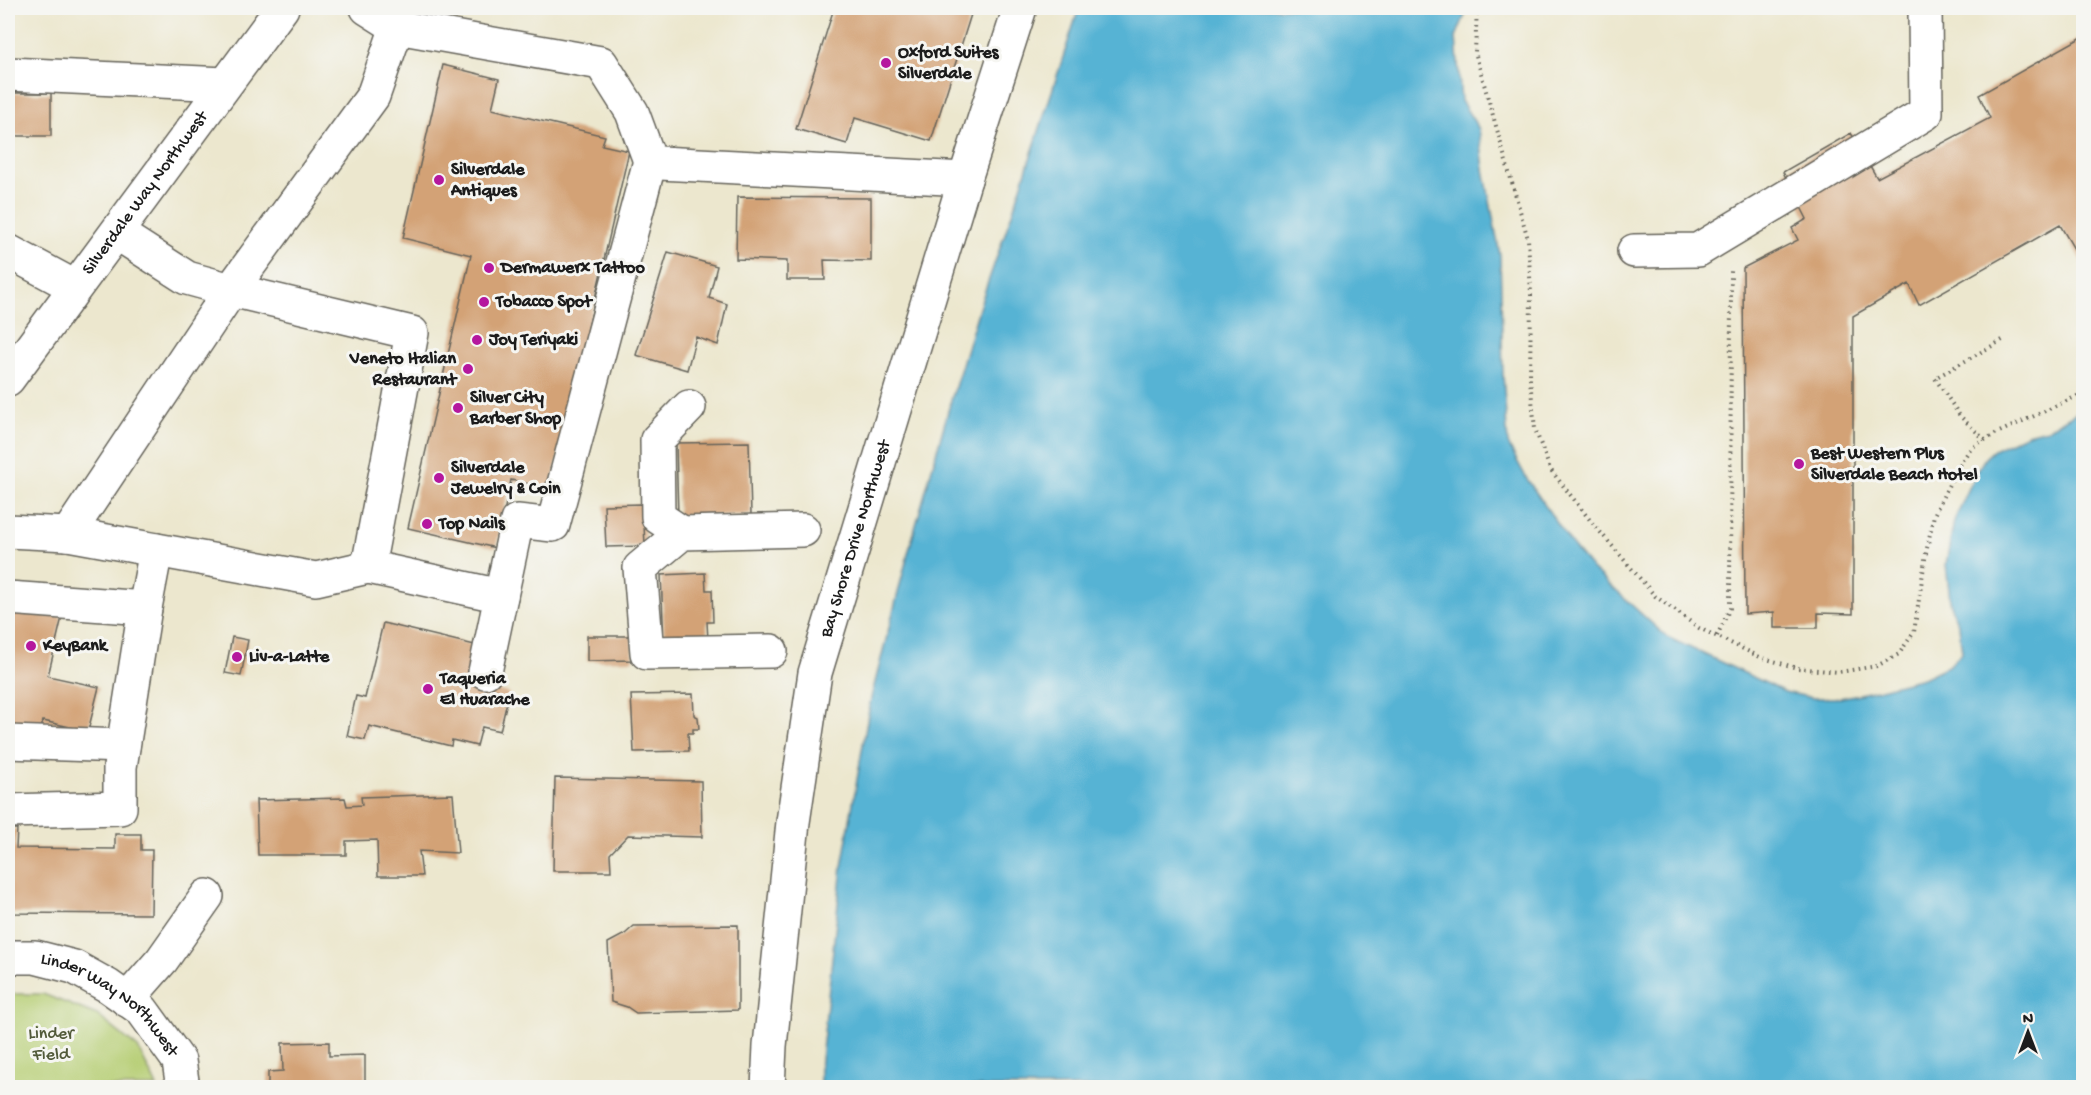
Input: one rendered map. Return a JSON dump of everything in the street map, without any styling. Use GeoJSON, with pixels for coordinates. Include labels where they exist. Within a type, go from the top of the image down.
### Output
{"type":"FeatureCollection","features":[{"type":"Feature","properties":{"kind":"street","name":"Silverdale Way Northwest"},"geometry":{"type":"LineString","coordinates":[[8,379],[282,8]]}},
{"type":"Feature","properties":{"kind":"street"},"geometry":{"type":"LineString","coordinates":[[367,8],[397,27],[601,63],[632,112],[650,161],[553,525],[517,521],[485,672]]}},
{"type":"Feature","properties":{"kind":"street","name":"Bay Shore Drive Northwest"},"geometry":{"type":"LineString","coordinates":[[768,1088],[770,1046],[793,822],[816,673],[965,179],[1020,8]]}},
{"type":"Feature","properties":{"kind":"street"},"geometry":{"type":"LineString","coordinates":[[1634,251],[1711,243],[1926,113],[1925,14]]}},
{"type":"Feature","properties":{"kind":"street"},"geometry":{"type":"LineString","coordinates":[[68,534],[231,290],[373,96],[397,27]]}},
{"type":"Feature","properties":{"kind":"street"},"geometry":{"type":"LineString","coordinates":[[8,74],[225,84]]}},
{"type":"Feature","properties":{"kind":"street"},"geometry":{"type":"LineString","coordinates":[[650,161],[660,164],[965,179]]}},
{"type":"Feature","properties":{"kind":"street"},"geometry":{"type":"LineString","coordinates":[[117,233],[187,278],[411,333],[368,567]]}},
{"type":"Feature","properties":{"kind":"street"},"geometry":{"type":"LineString","coordinates":[[8,251],[75,287]]}},
{"type":"Feature","properties":{"kind":"street"},"geometry":{"type":"LineString","coordinates":[[689,407],[657,440],[658,517],[682,533],[803,530]]}},
{"type":"Feature","properties":{"kind":"street"},"geometry":{"type":"LineString","coordinates":[[8,531],[68,534],[316,579],[368,567],[501,596]]}},
{"type":"Feature","properties":{"kind":"street"},"geometry":{"type":"LineString","coordinates":[[682,533],[640,568],[647,652],[771,651]]}},
{"type":"Feature","properties":{"kind":"street"},"geometry":{"type":"LineString","coordinates":[[8,811],[120,808],[120,766],[156,550]]}},
{"type":"Feature","properties":{"kind":"street"},"geometry":{"type":"LineString","coordinates":[[8,598],[145,608]]}},
{"type":"Feature","properties":{"kind":"street"},"geometry":{"type":"LineString","coordinates":[[8,742],[123,746]]}},
{"type":"Feature","properties":{"kind":"street"},"geometry":{"type":"LineString","coordinates":[[127,1000],[162,960],[207,896]]}},
{"type":"Feature","properties":{"kind":"street","name":"Linder Way Northwest"},"geometry":{"type":"LineString","coordinates":[[8,957],[35,957],[74,967],[108,986],[142,1010],[179,1061],[183,1088]]}},
{"type":"Feature","properties":{"kind":"path"},"geometry":{"type":"LineString","coordinates":[[1477,8],[1475,52],[1528,239],[1532,294],[1530,380],[1535,429],[1550,469],[1655,596],[1699,628],[1760,657],[1797,668],[1839,672],[1877,666],[1899,654],[1914,632],[1934,515],[1957,468],[1971,448],[1997,433],[2084,393]]}},
{"type":"Feature","properties":{"kind":"path"},"geometry":{"type":"LineString","coordinates":[[1711,243],[1731,252],[1730,608],[1717,636]]}},
{"type":"Feature","properties":{"kind":"path"},"geometry":{"type":"LineString","coordinates":[[1985,440],[1960,416],[1935,378],[2006,338]]}},
{"type":"Feature","properties":{"kind":"green space","name":"Linder Field"},"geometry":{"type":"Polygon","coordinates":[[[8,994],[43,994],[97,1015],[138,1048],[157,1087],[8,1087],[8,994]]]}},
{"type":"Feature","properties":{"kind":"water"},"geometry":{"type":"Polygon","coordinates":[[[1079,8],[1465,8],[1465,15],[1456,37],[1461,101],[1479,129],[1500,255],[1503,375],[1508,444],[1527,479],[1572,545],[1592,569],[1667,637],[1785,692],[1813,698],[1840,698],[1923,678],[1950,665],[1962,652],[1959,626],[1951,608],[1946,564],[1954,521],[1976,473],[1985,458],[1994,450],[2027,434],[2047,429],[2083,409],[2083,1087],[820,1087],[842,867],[871,698],[952,397],[981,302],[1079,8]]]}},
{"type":"Feature","properties":{"kind":"building","name":"Oxford Suites Silverdale"},"geometry":{"type":"Polygon","coordinates":[[[834,8],[973,8],[931,141],[855,118],[847,144],[796,129],[834,8]]]}},
{"type":"Feature","properties":{"kind":"building","name":"Best Western Plus Silverdale Beach Hotel"},"geometry":{"type":"Polygon","coordinates":[[[2084,36],[2084,231],[2080,233],[2084,238],[2084,266],[2060,225],[1919,305],[1909,284],[1853,316],[1853,614],[1818,613],[1818,628],[1774,628],[1774,612],[1745,614],[1743,268],[1798,240],[1792,228],[1807,219],[1783,172],[1851,133],[1877,178],[1990,118],[1979,95],[2084,36]]]}},
{"type":"Feature","properties":{"kind":"building"},"geometry":{"type":"Polygon","coordinates":[[[443,65],[499,79],[492,109],[605,136],[602,145],[629,151],[551,489],[511,480],[496,548],[408,528],[471,255],[403,238],[443,65]]]}},
{"type":"Feature","properties":{"kind":"building"},"geometry":{"type":"Polygon","coordinates":[[[8,93],[51,93],[51,136],[8,136],[8,93]]]}},
{"type":"Feature","properties":{"kind":"building"},"geometry":{"type":"Polygon","coordinates":[[[737,197],[871,198],[871,261],[824,260],[825,280],[787,280],[787,261],[736,259],[737,197]]]}},
{"type":"Feature","properties":{"kind":"building"},"geometry":{"type":"Polygon","coordinates":[[[668,252],[717,266],[709,298],[727,304],[718,345],[696,337],[687,370],[636,355],[668,252]]]}},
{"type":"Feature","properties":{"kind":"building"},"geometry":{"type":"Polygon","coordinates":[[[749,442],[751,515],[678,516],[676,443],[749,442]]]}},
{"type":"Feature","properties":{"kind":"building"},"geometry":{"type":"Polygon","coordinates":[[[643,504],[645,546],[606,547],[604,505],[643,504]]]}},
{"type":"Feature","properties":{"kind":"building"},"geometry":{"type":"Polygon","coordinates":[[[705,573],[706,590],[712,590],[713,622],[707,622],[708,640],[664,641],[661,575],[705,573]]]}},
{"type":"Feature","properties":{"kind":"building","name":"KeyBank"},"geometry":{"type":"Polygon","coordinates":[[[8,604],[62,617],[48,676],[99,687],[88,731],[43,721],[38,740],[8,733],[8,604]]]}},
{"type":"Feature","properties":{"kind":"building","name":"Taqueria El Huarache"},"geometry":{"type":"Polygon","coordinates":[[[383,623],[479,646],[470,684],[509,693],[500,731],[482,727],[477,746],[452,740],[451,746],[369,726],[365,740],[347,736],[356,696],[365,698],[383,623]]]}},
{"type":"Feature","properties":{"kind":"building"},"geometry":{"type":"Polygon","coordinates":[[[587,636],[632,636],[633,660],[587,661],[587,636]]]}},
{"type":"Feature","properties":{"kind":"building","name":"Liv-a-Latte"},"geometry":{"type":"Polygon","coordinates":[[[232,637],[248,640],[241,676],[225,673],[232,637]]]}},
{"type":"Feature","properties":{"kind":"building"},"geometry":{"type":"Polygon","coordinates":[[[693,694],[694,715],[698,717],[699,729],[693,729],[693,733],[688,733],[689,751],[634,752],[631,695],[693,694]]]}},
{"type":"Feature","properties":{"kind":"building"},"geometry":{"type":"Polygon","coordinates":[[[555,778],[701,781],[702,837],[628,835],[610,854],[611,871],[553,871],[555,778]]]}},
{"type":"Feature","properties":{"kind":"building"},"geometry":{"type":"Polygon","coordinates":[[[453,794],[458,853],[419,851],[422,876],[378,876],[377,840],[346,841],[346,855],[258,855],[256,800],[345,798],[347,806],[362,805],[361,797],[453,794]]]}},
{"type":"Feature","properties":{"kind":"building"},"geometry":{"type":"Polygon","coordinates":[[[8,829],[17,829],[16,848],[115,849],[115,834],[141,834],[141,850],[152,850],[151,914],[8,913],[8,829]]]}},
{"type":"Feature","properties":{"kind":"building"},"geometry":{"type":"Polygon","coordinates":[[[738,925],[738,1010],[636,1013],[627,1007],[611,1002],[608,943],[634,926],[738,925]]]}},
{"type":"Feature","properties":{"kind":"building"},"geometry":{"type":"Polygon","coordinates":[[[329,1042],[329,1056],[365,1055],[365,1088],[268,1088],[268,1072],[283,1071],[282,1043],[329,1042]]]}},
{"type":"Feature","properties":{"kind":"building"},"geometry":{"type":"Polygon","coordinates":[[[648,1085],[709,1085],[709,1088],[648,1088],[648,1085]]]}},
{"type":"Feature","properties":{"kind":"place","name":"Oxford Suites Silverdale"},"geometry":{"type":"Point","coordinates":[886,63]}},
{"type":"Feature","properties":{"kind":"place","name":"Silverdale Antiques"},"geometry":{"type":"Point","coordinates":[439,180]}},
{"type":"Feature","properties":{"kind":"place","name":"Dermawerx Tattoo"},"geometry":{"type":"Point","coordinates":[489,268]}},
{"type":"Feature","properties":{"kind":"place","name":"Tobacco Spot"},"geometry":{"type":"Point","coordinates":[484,302]}},
{"type":"Feature","properties":{"kind":"place","name":"Joy Teriyaki"},"geometry":{"type":"Point","coordinates":[477,340]}},
{"type":"Feature","properties":{"kind":"place","name":"Veneto Italian Restaurant"},"geometry":{"type":"Point","coordinates":[468,369]}},
{"type":"Feature","properties":{"kind":"place","name":"Silver City Barber Shop"},"geometry":{"type":"Point","coordinates":[458,408]}},
{"type":"Feature","properties":{"kind":"place","name":"Best Western Plus Silverdale Beach Hotel"},"geometry":{"type":"Point","coordinates":[1799,464]}},
{"type":"Feature","properties":{"kind":"place","name":"Silverdale Jewelry & Coin"},"geometry":{"type":"Point","coordinates":[439,478]}},
{"type":"Feature","properties":{"kind":"place","name":"Top Nails"},"geometry":{"type":"Point","coordinates":[427,524]}},
{"type":"Feature","properties":{"kind":"place","name":"KeyBank"},"geometry":{"type":"Point","coordinates":[31,646]}},
{"type":"Feature","properties":{"kind":"place","name":"Liv-a-Latte"},"geometry":{"type":"Point","coordinates":[237,657]}},
{"type":"Feature","properties":{"kind":"place","name":"Taqueria El Huarache"},"geometry":{"type":"Point","coordinates":[428,689]}}]}
